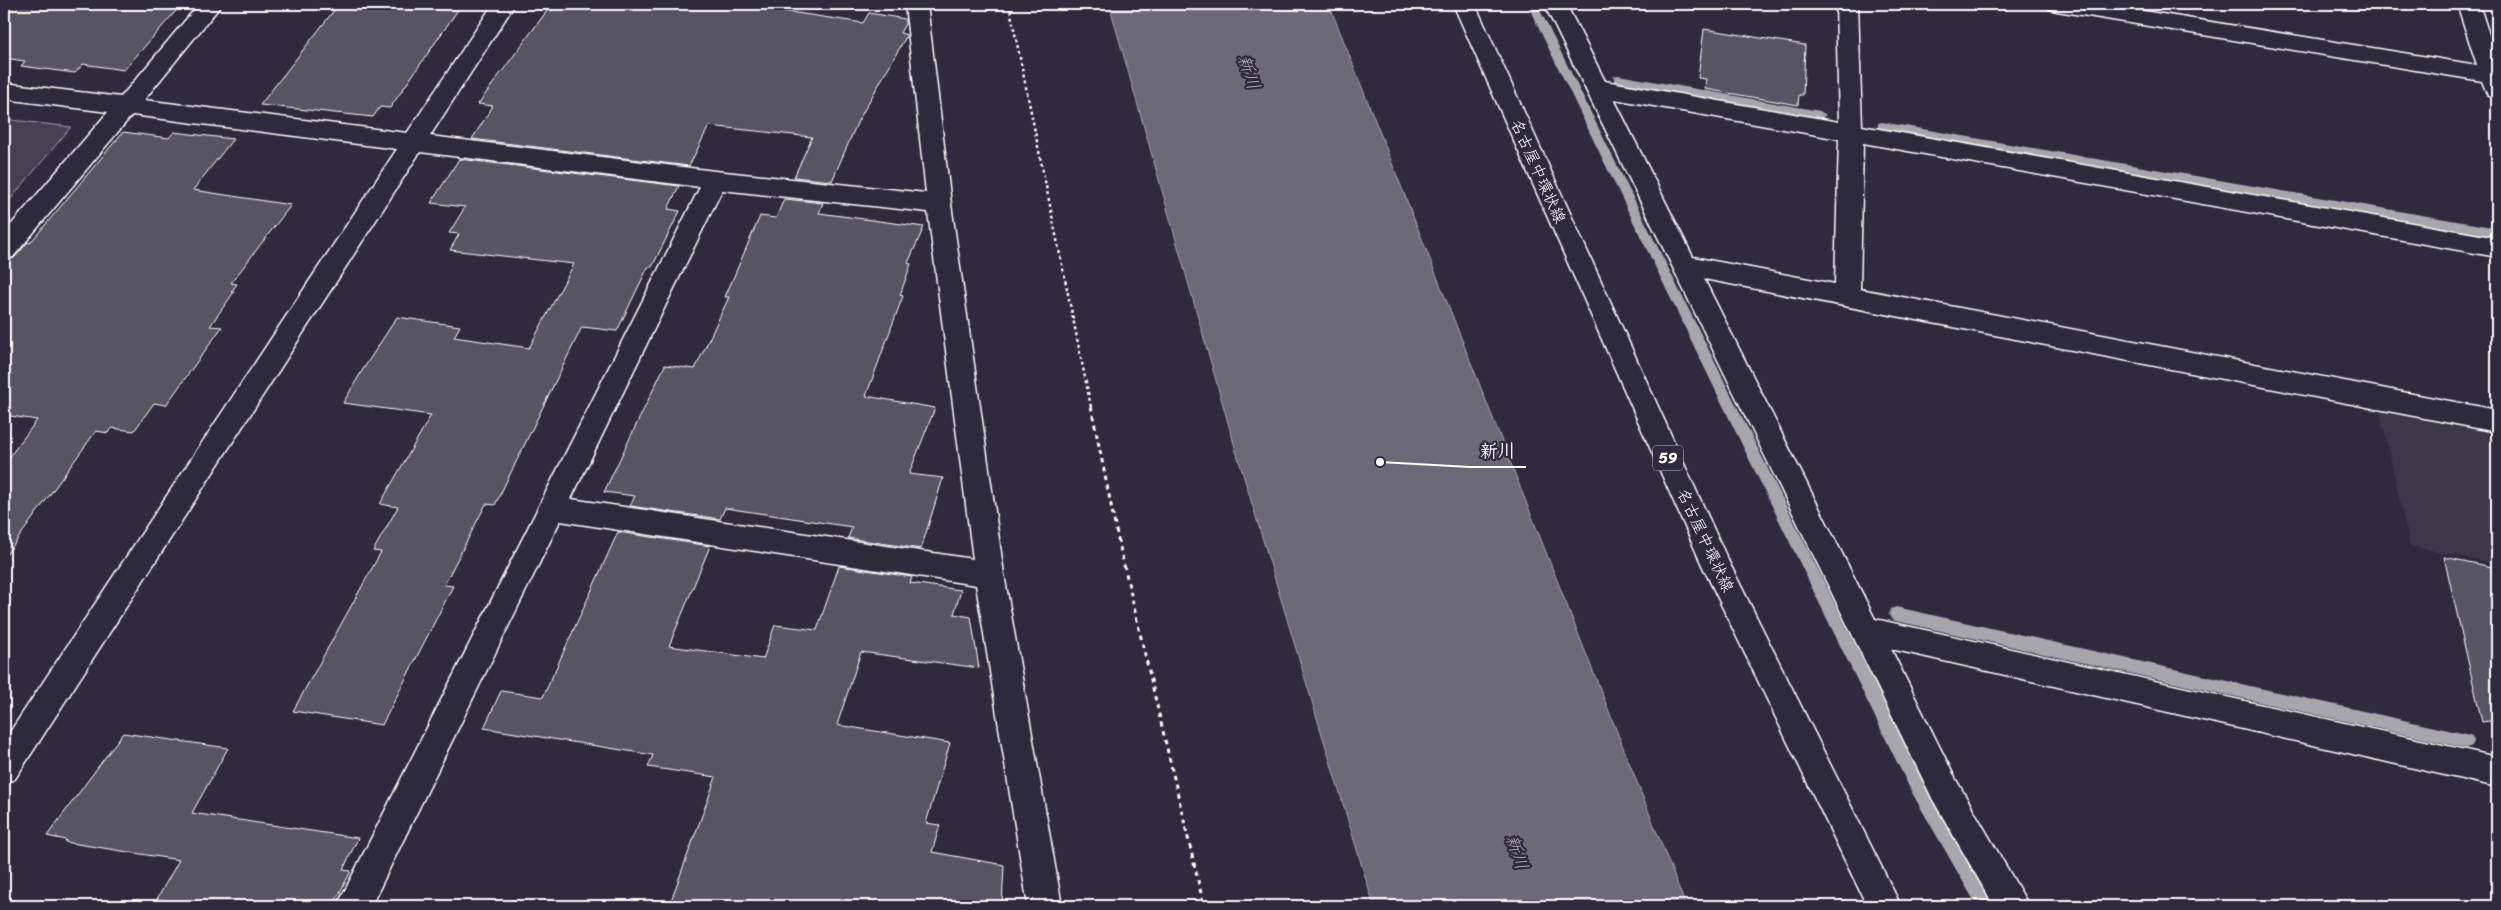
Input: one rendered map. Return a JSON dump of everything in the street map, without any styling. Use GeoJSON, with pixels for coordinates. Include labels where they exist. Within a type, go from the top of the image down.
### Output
{"type":"FeatureCollection","features":[{"type":"Feature","properties":{"kind":"street"},"geometry":{"type":"LineString","coordinates":[[4,250],[127,106],[210,4]]}},
{"type":"Feature","properties":{"kind":"street"},"geometry":{"type":"LineString","coordinates":[[4,768],[504,4]]}},
{"type":"Feature","properties":{"kind":"street"},"geometry":{"type":"LineString","coordinates":[[916,4],[939,204],[989,574],[1045,906]]}},
{"type":"Feature","properties":{"kind":"street","name":"名古屋中環状線"},"geometry":{"type":"LineString","coordinates":[[1464,4],[1716,563],[1884,906]]}},
{"type":"Feature","properties":{"kind":"street"},"geometry":{"type":"LineString","coordinates":[[1555,4],[1944,789],[2012,906]]}},
{"type":"Feature","properties":{"kind":"street"},"geometry":{"type":"LineString","coordinates":[[1847,4],[1851,133],[1847,296]]}},
{"type":"Feature","properties":{"kind":"street"},"geometry":{"type":"LineString","coordinates":[[2057,4],[2176,14],[2495,82]]}},
{"type":"Feature","properties":{"kind":"street"},"geometry":{"type":"LineString","coordinates":[[2468,4],[2495,82]]}},
{"type":"Feature","properties":{"kind":"street"},"geometry":{"type":"LineString","coordinates":[[1597,88],[2497,247]]}},
{"type":"Feature","properties":{"kind":"street"},"geometry":{"type":"LineString","coordinates":[[4,91],[715,180],[939,204]]}},
{"type":"Feature","properties":{"kind":"street"},"geometry":{"type":"LineString","coordinates":[[354,906],[715,180]]}},
{"type":"Feature","properties":{"kind":"street"},"geometry":{"type":"LineString","coordinates":[[1684,265],[2497,420]]}},
{"type":"Feature","properties":{"kind":"street"},"geometry":{"type":"LineString","coordinates":[[552,508],[989,574]]}},
{"type":"Feature","properties":{"kind":"street"},"geometry":{"type":"LineString","coordinates":[[1865,630],[2497,772]]}},
{"type":"Feature","properties":{"kind":"path"},"geometry":{"type":"LineString","coordinates":[[1009,4],[1117,535],[1204,906]]}},
{"type":"Feature","properties":{"kind":"shaded area"},"geometry":{"type":"Polygon","coordinates":[[[4,119],[71,127],[4,207],[4,119]]]}},
{"type":"Feature","properties":{"kind":"shaded area"},"geometry":{"type":"Polygon","coordinates":[[[2379,408],[2497,431],[2497,564],[2410,546],[2379,408]]]}},
{"type":"Feature","properties":{"kind":"water"},"geometry":{"type":"Polygon","coordinates":[[[1109,4],[1329,4],[1686,906],[1374,906],[1236,451],[1109,4]]]}},
{"type":"Feature","properties":{"kind":"building"},"geometry":{"type":"Polygon","coordinates":[[[4,4],[182,4],[124,70],[83,64],[75,73],[21,66],[25,61],[4,58],[4,4]]]}},
{"type":"Feature","properties":{"kind":"building"},"geometry":{"type":"Polygon","coordinates":[[[339,4],[462,4],[390,108],[380,107],[373,117],[260,105],[339,4]]]}},
{"type":"Feature","properties":{"kind":"building"},"geometry":{"type":"Polygon","coordinates":[[[552,4],[737,4],[863,23],[869,13],[905,19],[905,24],[900,33],[907,35],[858,121],[832,181],[794,177],[812,137],[709,126],[689,166],[472,139],[493,106],[478,104],[552,4]]]}},
{"type":"Feature","properties":{"kind":"building"},"geometry":{"type":"Polygon","coordinates":[[[1704,29],[1805,45],[1803,95],[1799,95],[1798,105],[1705,89],[1706,79],[1698,78],[1704,29]]]}},
{"type":"Feature","properties":{"kind":"building"},"geometry":{"type":"Polygon","coordinates":[[[123,132],[169,138],[174,132],[233,139],[193,190],[291,205],[231,283],[237,284],[231,292],[234,292],[210,326],[222,327],[166,405],[154,403],[134,431],[111,428],[108,433],[96,431],[4,558],[4,464],[37,420],[4,415],[4,265],[8,260],[14,258],[28,242],[30,243],[123,132]]]}},
{"type":"Feature","properties":{"kind":"building"},"geometry":{"type":"Polygon","coordinates":[[[459,159],[679,186],[668,209],[680,211],[652,267],[648,267],[617,331],[582,327],[495,505],[486,504],[444,585],[453,586],[382,725],[293,711],[381,552],[373,551],[398,507],[380,504],[431,415],[343,403],[362,371],[397,317],[460,326],[454,337],[529,348],[574,264],[450,250],[459,234],[449,233],[465,207],[431,203],[459,159]]]}},
{"type":"Feature","properties":{"kind":"building"},"geometry":{"type":"Polygon","coordinates":[[[784,199],[823,203],[819,213],[924,227],[908,263],[911,264],[900,295],[903,296],[866,396],[935,408],[909,474],[943,478],[921,549],[848,538],[852,527],[725,508],[720,519],[630,506],[635,496],[604,492],[665,365],[695,369],[729,297],[725,297],[760,216],[776,218],[784,199]]]}},
{"type":"Feature","properties":{"kind":"building"},"geometry":{"type":"Polygon","coordinates":[[[618,532],[710,546],[669,646],[763,659],[775,625],[817,630],[839,566],[912,577],[910,583],[961,590],[954,614],[971,617],[979,668],[861,652],[837,725],[950,743],[926,823],[940,825],[932,852],[1004,865],[1002,906],[669,906],[716,777],[648,767],[653,755],[484,728],[501,691],[543,697],[618,532]]]}},
{"type":"Feature","properties":{"kind":"building"},"geometry":{"type":"Polygon","coordinates":[[[2444,557],[2497,568],[2497,720],[2482,722],[2444,557]]]}},
{"type":"Feature","properties":{"kind":"building"},"geometry":{"type":"Polygon","coordinates":[[[123,733],[228,748],[192,813],[358,838],[343,870],[351,871],[333,906],[200,906],[157,899],[179,860],[65,842],[66,840],[47,836],[123,733]]]}},
{"type":"Feature","properties":{"kind":"waterway"},"geometry":{"type":"LineString","coordinates":[[1532,4],[1917,786],[1986,906]]}},
{"type":"Feature","properties":{"kind":"waterway"},"geometry":{"type":"LineString","coordinates":[[1618,79],[1820,115]]}},
{"type":"Feature","properties":{"kind":"waterway"},"geometry":{"type":"LineString","coordinates":[[1882,126],[2497,233]]}},
{"type":"Feature","properties":{"kind":"waterway"},"geometry":{"type":"LineString","coordinates":[[1896,614],[2466,741]]}},
{"type":"Feature","properties":{"kind":"place","name":"新川"},"geometry":{"type":"Point","coordinates":[1380,462]}}]}
